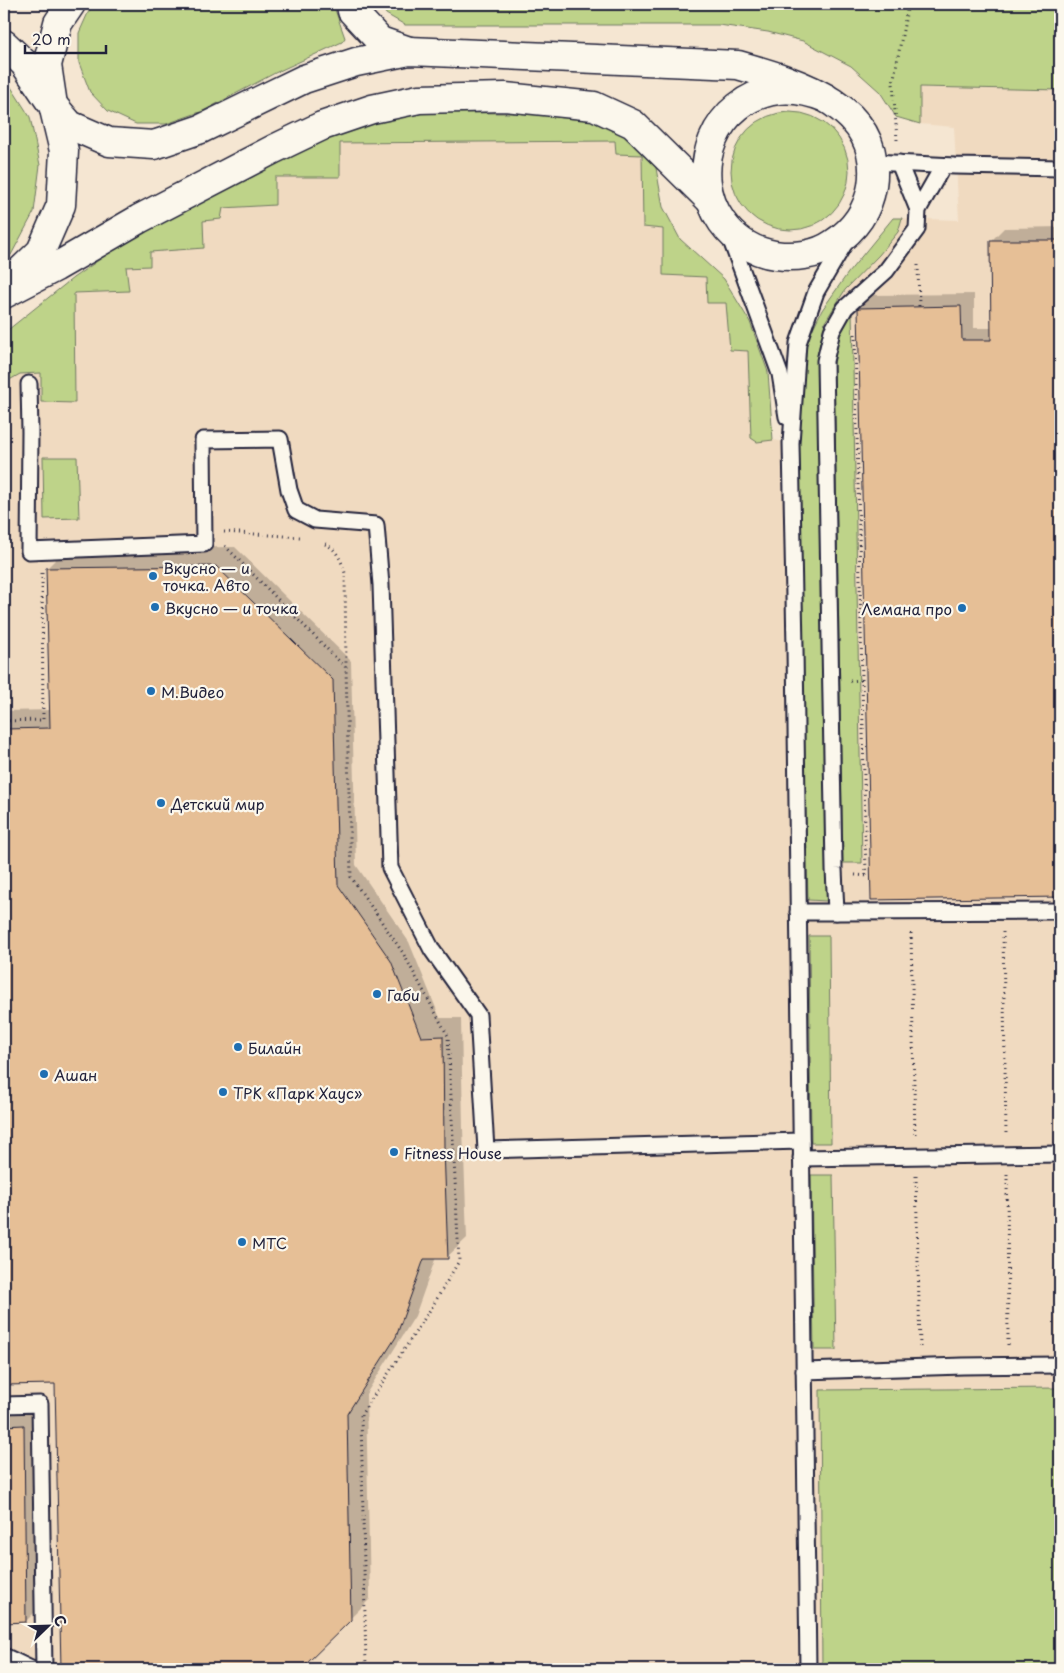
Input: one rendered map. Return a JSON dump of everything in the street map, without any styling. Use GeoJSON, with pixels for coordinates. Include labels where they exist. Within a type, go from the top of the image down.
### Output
{"type":"FeatureCollection","features":[{"type":"Feature","properties":{"kind":"street"},"geometry":{"type":"LineString","coordinates":[[4,287],[41,251],[61,205],[64,152],[53,105],[47,65],[58,23],[71,4]]}},
{"type":"Feature","properties":{"kind":"street"},"geometry":{"type":"LineString","coordinates":[[351,4],[352,11],[380,41],[409,50],[738,65],[776,76],[826,98],[840,106],[852,118],[869,146],[886,163],[873,178],[865,210],[856,224],[838,241],[816,252],[800,256],[768,254],[738,240],[717,215],[710,200],[706,184],[708,151],[714,136],[734,110],[747,100],[762,93],[778,90],[803,90],[826,98]]}},
{"type":"Feature","properties":{"kind":"street"},"geometry":{"type":"LineString","coordinates":[[4,44],[24,63],[53,105],[70,124],[108,142],[154,144],[201,130],[304,79],[356,62],[409,50]]}},
{"type":"Feature","properties":{"kind":"street"},"geometry":{"type":"LineString","coordinates":[[4,294],[56,267],[139,219],[322,126],[372,109],[419,100],[505,97],[594,106],[633,124],[710,200]]}},
{"type":"Feature","properties":{"kind":"lane"},"geometry":{"type":"LineString","coordinates":[[886,163],[1060,168]]}},
{"type":"Feature","properties":{"kind":"lane"},"geometry":{"type":"LineString","coordinates":[[886,163],[918,210]]}},
{"type":"Feature","properties":{"kind":"lane"},"geometry":{"type":"LineString","coordinates":[[836,912],[825,361],[832,332],[846,308],[886,271],[917,229],[918,210],[943,166]]}},
{"type":"Feature","properties":{"kind":"lane"},"geometry":{"type":"LineString","coordinates":[[808,1669],[791,443],[798,343],[816,292],[865,210]]}},
{"type":"Feature","properties":{"kind":"lane"},"geometry":{"type":"LineString","coordinates":[[726,228],[780,374],[791,443]]}},
{"type":"Feature","properties":{"kind":"lane"},"geometry":{"type":"LineString","coordinates":[[28,384],[30,432],[29,551],[204,544],[206,531],[203,440],[280,439],[296,510],[315,520],[376,525],[381,594],[390,868],[432,950],[478,1015],[486,1150],[801,1141]]}},
{"type":"Feature","properties":{"kind":"lane"},"geometry":{"type":"LineString","coordinates":[[798,912],[1060,911]]}},
{"type":"Feature","properties":{"kind":"lane"},"geometry":{"type":"LineString","coordinates":[[801,1158],[1060,1154]]}},
{"type":"Feature","properties":{"kind":"lane"},"geometry":{"type":"LineString","coordinates":[[804,1371],[1060,1365]]}},
{"type":"Feature","properties":{"kind":"lane"},"geometry":{"type":"LineString","coordinates":[[4,1405],[40,1404],[44,1669]]}},
{"type":"Feature","properties":{"kind":"lane"},"geometry":{"type":"LineString","coordinates":[[4,1656],[31,1669]]}},
{"type":"Feature","properties":{"kind":"path"},"geometry":{"type":"LineString","coordinates":[[886,163],[893,83],[908,4]]}},
{"type":"Feature","properties":{"kind":"path"},"geometry":{"type":"LineString","coordinates":[[917,229],[919,307]]}},
{"type":"Feature","properties":{"kind":"path"},"geometry":{"type":"LineString","coordinates":[[854,300],[866,876]]}},
{"type":"Feature","properties":{"kind":"path"},"geometry":{"type":"LineString","coordinates":[[206,531],[263,536],[307,537]]}},
{"type":"Feature","properties":{"kind":"path"},"geometry":{"type":"LineString","coordinates":[[206,531],[346,668]]}},
{"type":"Feature","properties":{"kind":"path"},"geometry":{"type":"LineString","coordinates":[[322,543],[329,546],[341,559],[345,573],[351,877],[403,952],[448,1036],[459,1260],[432,1307],[361,1415],[366,1669]]}},
{"type":"Feature","properties":{"kind":"path"},"geometry":{"type":"LineString","coordinates":[[4,721],[43,720],[42,550]]}},
{"type":"Feature","properties":{"kind":"shaded area"},"geometry":{"type":"Polygon","coordinates":[[[919,87],[1060,90],[1060,1388],[820,1390],[822,1669],[4,1669],[4,376],[73,278],[332,135],[597,114],[654,157],[663,207],[680,239],[724,279],[750,322],[768,372],[773,440],[797,444],[822,310],[848,273],[893,218],[959,220],[954,127],[920,124],[919,87]]]}},
{"type":"Feature","properties":{"kind":"green space"},"geometry":{"type":"Polygon","coordinates":[[[92,4],[333,4],[345,38],[342,42],[275,73],[203,111],[166,124],[136,124],[108,111],[90,92],[79,63],[79,33],[92,4]]]}},
{"type":"Feature","properties":{"kind":"green space"},"geometry":{"type":"Polygon","coordinates":[[[381,4],[1060,4],[1060,90],[920,87],[920,124],[896,117],[880,92],[851,66],[803,41],[768,32],[719,25],[405,25],[386,14],[381,4]]]}},
{"type":"Feature","properties":{"kind":"green space"},"geometry":{"type":"Polygon","coordinates":[[[4,76],[30,117],[40,165],[34,212],[11,255],[4,262],[4,76]]]}},
{"type":"Feature","properties":{"kind":"green space"},"geometry":{"type":"Polygon","coordinates":[[[401,112],[597,114],[654,157],[663,207],[680,239],[724,279],[750,322],[768,372],[773,440],[757,442],[751,438],[748,351],[730,350],[726,303],[707,303],[706,277],[663,275],[663,229],[643,227],[642,155],[616,154],[615,141],[340,143],[340,177],[275,177],[275,205],[223,208],[221,219],[203,221],[204,248],[150,252],[150,266],[126,267],[129,291],[74,293],[75,403],[41,402],[41,373],[20,374],[4,383],[4,333],[73,278],[119,246],[219,187],[332,135],[401,112]]]}},
{"type":"Feature","properties":{"kind":"green space"},"geometry":{"type":"Polygon","coordinates":[[[790,112],[813,117],[832,129],[844,148],[849,171],[844,194],[832,213],[813,225],[790,230],[767,225],[748,213],[736,194],[731,171],[736,148],[748,129],[767,117],[790,112]]]}},
{"type":"Feature","properties":{"kind":"green space"},"geometry":{"type":"Polygon","coordinates":[[[893,218],[902,218],[898,232],[845,290],[825,322],[817,355],[827,901],[808,900],[797,444],[804,346],[822,310],[848,273],[893,218]]]}},
{"type":"Feature","properties":{"kind":"green space"},"geometry":{"type":"Polygon","coordinates":[[[852,310],[862,863],[843,863],[834,365],[838,334],[852,310]]]}},
{"type":"Feature","properties":{"kind":"green space"},"geometry":{"type":"Polygon","coordinates":[[[43,457],[77,457],[79,518],[44,519],[43,457]]]}},
{"type":"Feature","properties":{"kind":"green space"},"geometry":{"type":"Polygon","coordinates":[[[809,936],[829,936],[831,1143],[811,1143],[809,936]]]}},
{"type":"Feature","properties":{"kind":"green space"},"geometry":{"type":"Polygon","coordinates":[[[811,1175],[833,1175],[836,1350],[814,1350],[811,1175]]]}},
{"type":"Feature","properties":{"kind":"green space"},"geometry":{"type":"Polygon","coordinates":[[[1060,1388],[1060,1669],[822,1669],[820,1390],[1060,1388]]]}},
{"type":"Feature","properties":{"kind":"building","name":"Лемана про"},"geometry":{"type":"Polygon","coordinates":[[[990,240],[1060,240],[1060,897],[871,900],[858,308],[961,306],[962,340],[991,340],[990,240]]]}},
{"type":"Feature","properties":{"kind":"building","name":"ТРК «Парк Хаус»"},"geometry":{"type":"Polygon","coordinates":[[[216,566],[333,680],[338,885],[391,961],[421,1037],[443,1036],[444,1148],[448,1259],[424,1259],[396,1337],[347,1414],[351,1620],[301,1669],[61,1669],[55,1384],[4,1385],[4,729],[50,728],[46,568],[216,566]]]}},
{"type":"Feature","properties":{"kind":"building"},"geometry":{"type":"Polygon","coordinates":[[[24,1425],[26,1622],[4,1623],[4,1426],[24,1425]]]}},
{"type":"Feature","properties":{"kind":"place","name":"Вкусно — и точка. Авто"},"geometry":{"type":"Point","coordinates":[153,576]}},
{"type":"Feature","properties":{"kind":"place","name":"Вкусно — и точка"},"geometry":{"type":"Point","coordinates":[155,607]}},
{"type":"Feature","properties":{"kind":"place","name":"Лемана про"},"geometry":{"type":"Point","coordinates":[962,608]}},
{"type":"Feature","properties":{"kind":"place","name":"М.Видео"},"geometry":{"type":"Point","coordinates":[151,691]}},
{"type":"Feature","properties":{"kind":"place","name":"Детский мир"},"geometry":{"type":"Point","coordinates":[161,803]}},
{"type":"Feature","properties":{"kind":"place","name":"Габи"},"geometry":{"type":"Point","coordinates":[377,994]}},
{"type":"Feature","properties":{"kind":"place","name":"Билайн"},"geometry":{"type":"Point","coordinates":[238,1047]}},
{"type":"Feature","properties":{"kind":"place","name":"Ашан"},"geometry":{"type":"Point","coordinates":[44,1074]}},
{"type":"Feature","properties":{"kind":"place","name":"ТРК «Парк Хаус»"},"geometry":{"type":"Point","coordinates":[223,1092]}},
{"type":"Feature","properties":{"kind":"place","name":"Fitness House"},"geometry":{"type":"Point","coordinates":[394,1152]}},
{"type":"Feature","properties":{"kind":"place","name":"МТС"},"geometry":{"type":"Point","coordinates":[242,1242]}}]}
